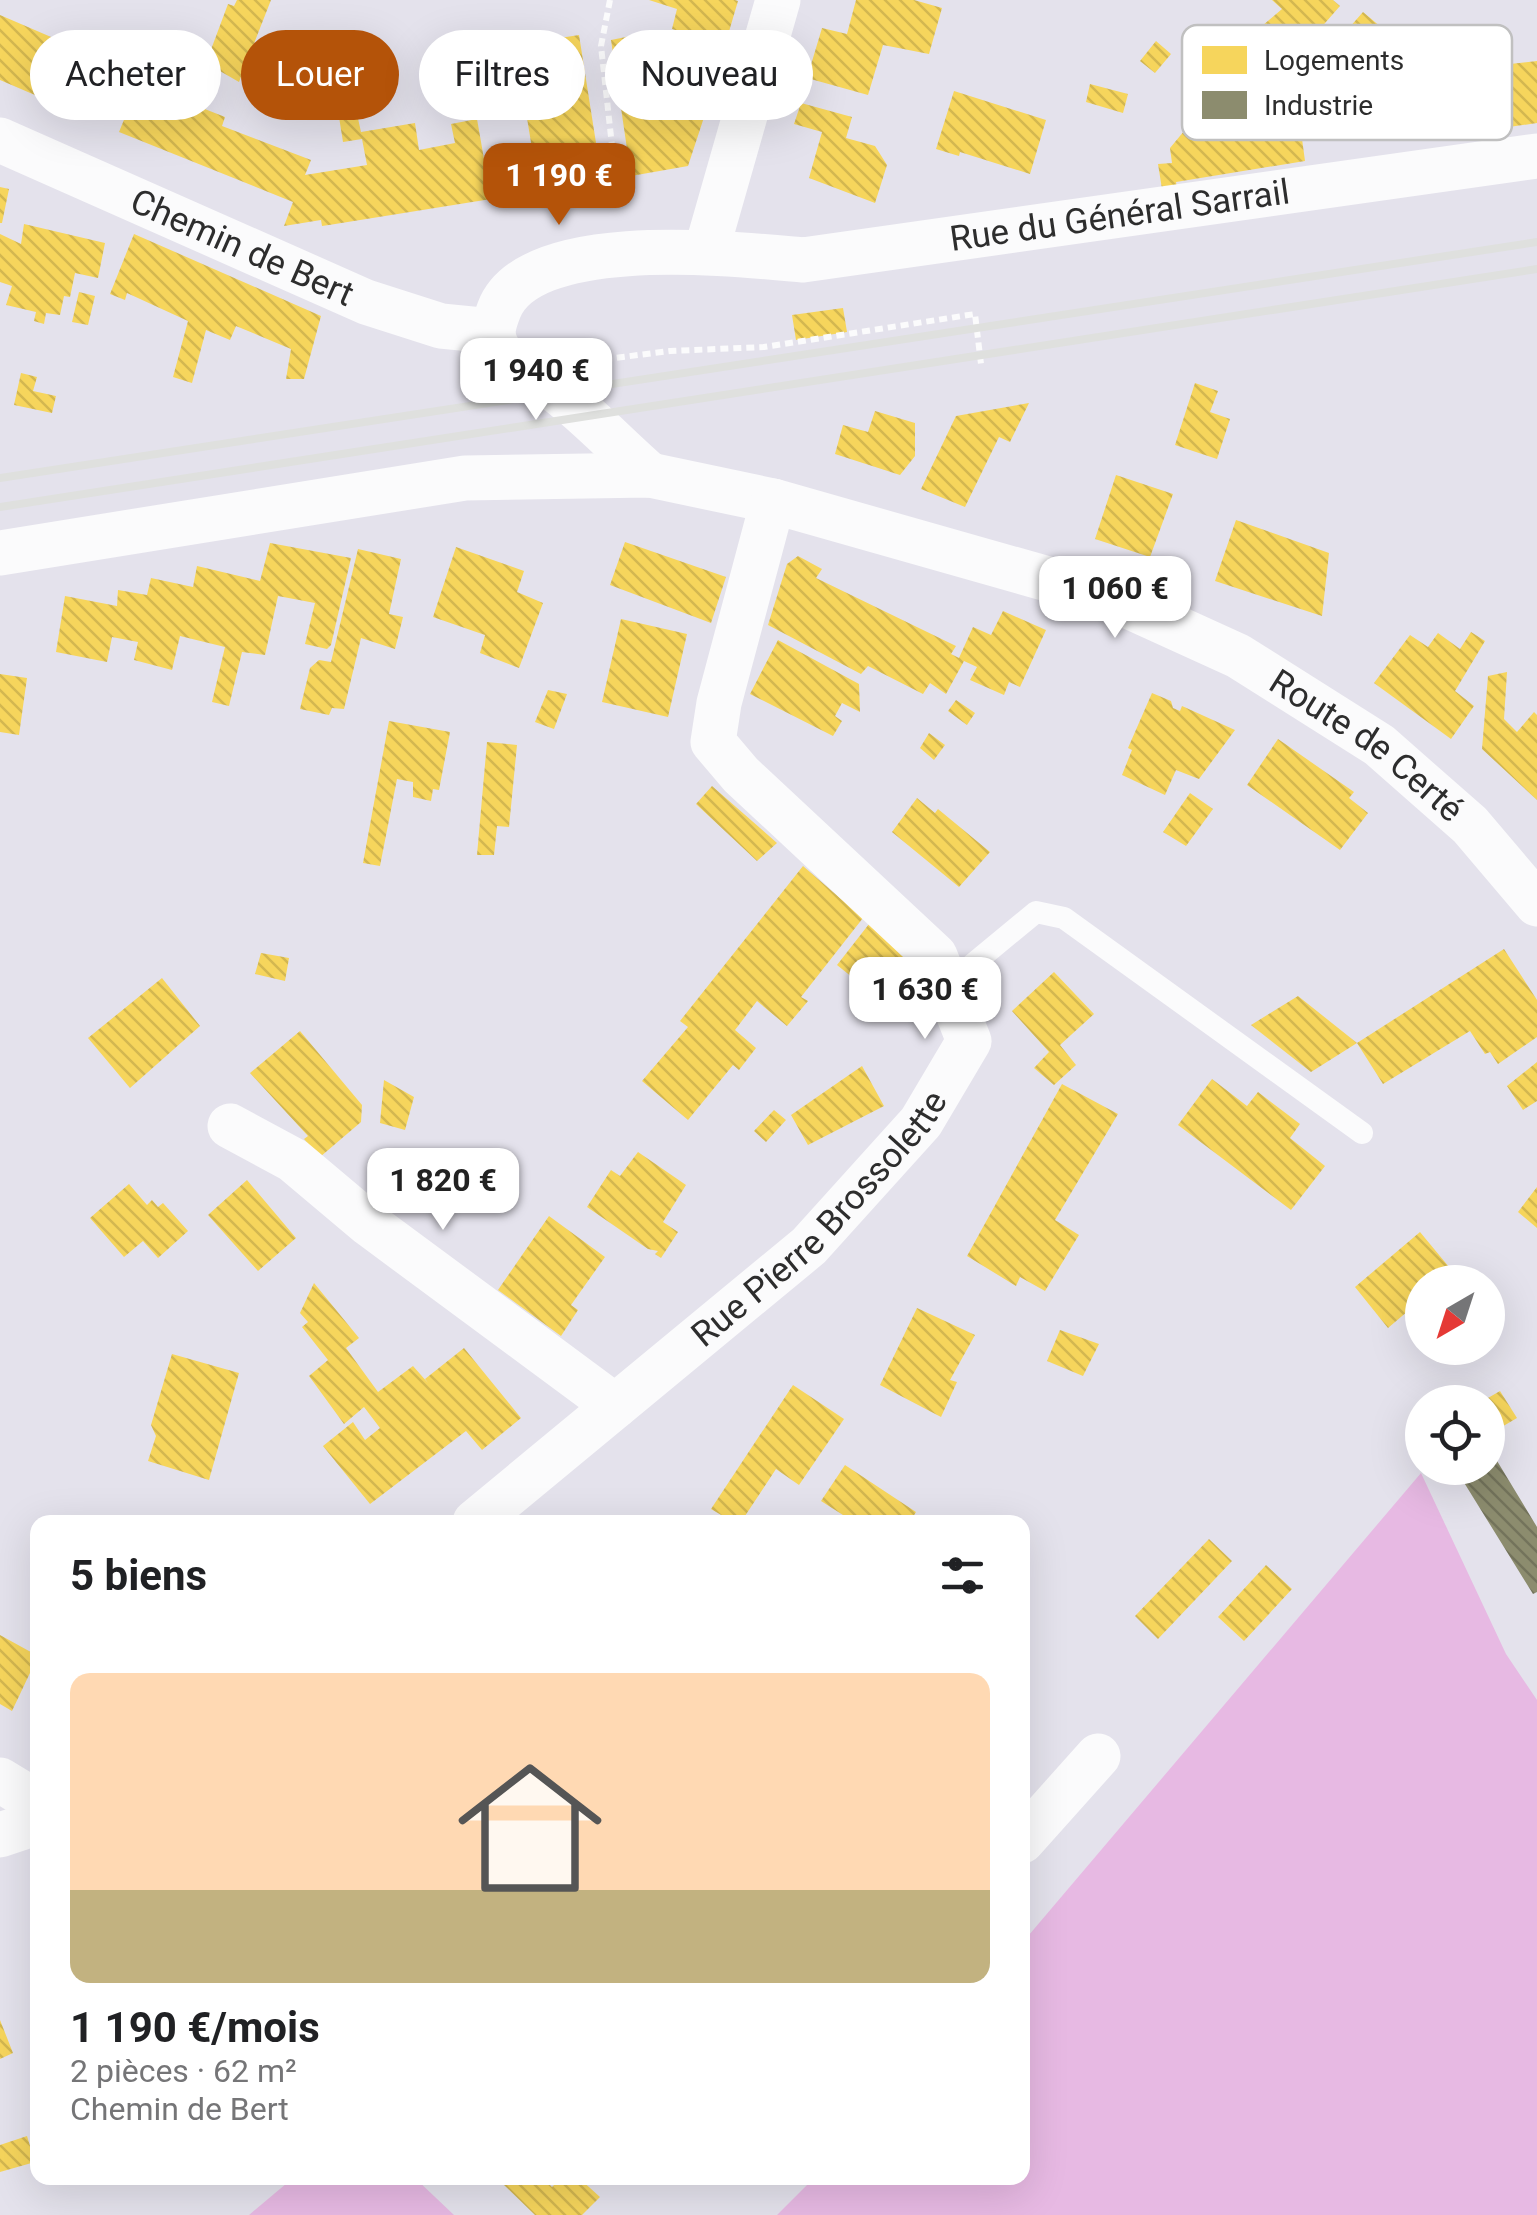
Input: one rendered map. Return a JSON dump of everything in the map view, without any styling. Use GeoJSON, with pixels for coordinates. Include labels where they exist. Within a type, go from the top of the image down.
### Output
{"type":"FeatureCollection","features":[{"type":"Feature","properties":{"kind":"street"},"geometry":{"type":"LineString","coordinates":[[706,252],[778,0]]}},
{"type":"Feature","properties":{"kind":"street","name":"Chemin de Bert"},"geometry":{"type":"LineString","coordinates":[[0,140],[366,302],[441,326],[492,331]]}},
{"type":"Feature","properties":{"kind":"street","name":"Rue du Général Sarrail"},"geometry":{"type":"LineString","coordinates":[[492,331],[500,306],[515,286],[549,268],[626,254],[706,252],[803,260],[1537,156]]}},
{"type":"Feature","properties":{"kind":"street"},"geometry":{"type":"LineString","coordinates":[[492,331],[497,348],[513,365],[558,392],[650,475]]}},
{"type":"Feature","properties":{"kind":"street","name":"Route de Certé"},"geometry":{"type":"LineString","coordinates":[[0,553],[465,478],[650,475],[773,502],[1104,595],[1238,656],[1378,746],[1470,826],[1537,904]]}},
{"type":"Feature","properties":{"kind":"street","name":"Rue Pierre Brossolette"},"geometry":{"type":"LineString","coordinates":[[483,1515],[809,1246],[921,1122],[969,1041],[934,956],[741,775],[713,742],[719,704],[773,502]]}},
{"type":"Feature","properties":{"kind":"street"},"geometry":{"type":"LineString","coordinates":[[230,1126],[293,1160],[369,1224],[615,1406]]}},
{"type":"Feature","properties":{"kind":"street"},"geometry":{"type":"LineString","coordinates":[[1030,1831],[1098,1756]]}},
{"type":"Feature","properties":{"kind":"street"},"geometry":{"type":"LineString","coordinates":[[0,1780],[30,1799]]}},
{"type":"Feature","properties":{"kind":"street"},"geometry":{"type":"LineString","coordinates":[[0,1834],[21,1828],[30,1815]]}},
{"type":"Feature","properties":{"kind":"lane"},"geometry":{"type":"LineString","coordinates":[[950,992],[973,964],[1036,912],[1064,918],[1362,1133]]}},
{"type":"Feature","properties":{"kind":"path"},"geometry":{"type":"LineString","coordinates":[[610,0],[601,46],[618,200]]}},
{"type":"Feature","properties":{"kind":"path"},"geometry":{"type":"LineString","coordinates":[[576,357],[589,361],[670,351],[764,348],[976,314],[982,364]]}},
{"type":"Feature","properties":{"kind":"shaded area"},"geometry":{"type":"Polygon","coordinates":[[[1411,1485],[1427,1485],[1506,1654],[1537,1700],[1537,2215],[777,2215],[807,2185],[1030,2185],[1030,1934],[1411,1485]]]}},
{"type":"Feature","properties":{"kind":"shaded area"},"geometry":{"type":"Polygon","coordinates":[[[285,2185],[422,2185],[454,2215],[249,2215],[285,2185]]]}},
{"type":"Feature","properties":{"kind":"building: Logements"},"geometry":{"type":"Polygon","coordinates":[[[237,0],[271,0],[259,30],[241,30],[239,82],[221,72],[218,30],[228,4],[234,6],[237,0]]]}},
{"type":"Feature","properties":{"kind":"building: Logements"},"geometry":{"type":"Polygon","coordinates":[[[649,0],[738,1],[729,30],[672,29],[677,9],[649,0]]]}},
{"type":"Feature","properties":{"kind":"building: Logements"},"geometry":{"type":"Polygon","coordinates":[[[856,0],[914,0],[942,8],[929,54],[883,45],[868,95],[813,80],[813,58],[822,28],[847,34],[856,0]]]}},
{"type":"Feature","properties":{"kind":"building: Logements"},"geometry":{"type":"Polygon","coordinates":[[[1272,0],[1333,0],[1340,6],[1323,25],[1263,25],[1282,9],[1272,0]]]}},
{"type":"Feature","properties":{"kind":"building: Logements"},"geometry":{"type":"Polygon","coordinates":[[[1363,12],[1379,25],[1352,25],[1363,12]]]}},
{"type":"Feature","properties":{"kind":"building: Logements"},"geometry":{"type":"Polygon","coordinates":[[[0,15],[35,30],[30,30],[30,93],[0,80],[0,15]]]}},
{"type":"Feature","properties":{"kind":"building: Logements"},"geometry":{"type":"Polygon","coordinates":[[[1156,41],[1171,54],[1155,73],[1140,61],[1156,41]]]}},
{"type":"Feature","properties":{"kind":"building: Logements"},"geometry":{"type":"Polygon","coordinates":[[[1537,61],[1537,123],[1512,127],[1512,64],[1537,61]]]}},
{"type":"Feature","properties":{"kind":"building: Logements"},"geometry":{"type":"Polygon","coordinates":[[[585,73],[602,181],[539,191],[527,120],[585,120],[585,73]]]}},
{"type":"Feature","properties":{"kind":"building: Logements"},"geometry":{"type":"Polygon","coordinates":[[[1090,84],[1128,94],[1123,113],[1086,102],[1090,84]]]}},
{"type":"Feature","properties":{"kind":"building: Logements"},"geometry":{"type":"Polygon","coordinates":[[[954,91],[1046,120],[1030,174],[960,152],[959,156],[936,149],[954,91]]]}},
{"type":"Feature","properties":{"kind":"building: Logements"},"geometry":{"type":"Polygon","coordinates":[[[813,106],[852,117],[846,138],[875,146],[887,165],[875,203],[809,178],[822,132],[794,124],[795,120],[813,120],[813,106]]]}},
{"type":"Feature","properties":{"kind":"building: Logements"},"geometry":{"type":"Polygon","coordinates":[[[221,115],[225,117],[222,126],[311,160],[305,175],[367,165],[362,139],[343,142],[339,120],[358,120],[361,132],[415,123],[419,150],[455,143],[451,124],[477,120],[491,199],[322,226],[321,220],[284,226],[293,202],[119,132],[124,120],[221,120],[221,115]]]}},
{"type":"Feature","properties":{"kind":"building: Logements"},"geometry":{"type":"Polygon","coordinates":[[[623,120],[703,120],[688,166],[631,176],[623,120]]]}},
{"type":"Feature","properties":{"kind":"building: Logements"},"geometry":{"type":"Polygon","coordinates":[[[1182,134],[1182,140],[1302,140],[1305,161],[1176,182],[1177,187],[1162,189],[1158,164],[1172,163],[1170,148],[1182,134]]]}},
{"type":"Feature","properties":{"kind":"building: Logements"},"geometry":{"type":"Polygon","coordinates":[[[0,187],[9,189],[2,223],[0,223],[0,187]]]}},
{"type":"Feature","properties":{"kind":"building: Logements"},"geometry":{"type":"Polygon","coordinates":[[[24,224],[105,243],[98,278],[75,273],[70,297],[64,296],[60,315],[46,313],[44,324],[34,321],[36,312],[6,305],[12,286],[0,282],[0,234],[21,244],[24,224]]]}},
{"type":"Feature","properties":{"kind":"building: Logements"},"geometry":{"type":"Polygon","coordinates":[[[134,234],[321,316],[304,379],[286,379],[291,349],[236,326],[230,340],[206,330],[192,383],[173,377],[188,321],[127,293],[125,300],[110,294],[134,234]]]}},
{"type":"Feature","properties":{"kind":"building: Logements"},"geometry":{"type":"Polygon","coordinates":[[[79,292],[95,296],[88,325],[72,322],[79,292]]]}},
{"type":"Feature","properties":{"kind":"building: Logements"},"geometry":{"type":"Polygon","coordinates":[[[843,308],[847,332],[796,340],[792,315],[843,308]]]}},
{"type":"Feature","properties":{"kind":"building: Logements"},"geometry":{"type":"Polygon","coordinates":[[[21,373],[37,377],[33,391],[56,396],[52,413],[14,405],[21,373]]]}},
{"type":"Feature","properties":{"kind":"building: Logements"},"geometry":{"type":"Polygon","coordinates":[[[1195,383],[1218,391],[1210,412],[1230,419],[1217,459],[1175,445],[1195,383]]]}},
{"type":"Feature","properties":{"kind":"building: Logements"},"geometry":{"type":"Polygon","coordinates":[[[1029,403],[1010,442],[999,437],[965,507],[921,489],[956,416],[1029,403]]]}},
{"type":"Feature","properties":{"kind":"building: Logements"},"geometry":{"type":"Polygon","coordinates":[[[875,411],[915,423],[915,456],[900,475],[835,454],[843,425],[868,432],[875,411]]]}},
{"type":"Feature","properties":{"kind":"building: Logements"},"geometry":{"type":"Polygon","coordinates":[[[1116,475],[1173,494],[1150,557],[1095,539],[1116,475]]]}},
{"type":"Feature","properties":{"kind":"building: Logements"},"geometry":{"type":"Polygon","coordinates":[[[1236,520],[1329,553],[1322,616],[1215,581],[1236,520]]]}},
{"type":"Feature","properties":{"kind":"building: Logements"},"geometry":{"type":"Polygon","coordinates":[[[625,542],[726,577],[711,623],[610,585],[625,542]]]}},
{"type":"Feature","properties":{"kind":"building: Logements"},"geometry":{"type":"Polygon","coordinates":[[[270,543],[351,558],[331,645],[327,649],[305,644],[315,603],[278,596],[265,655],[242,652],[229,706],[212,702],[225,647],[180,636],[172,670],[134,660],[138,642],[112,637],[107,662],[56,652],[65,596],[117,606],[118,590],[147,595],[151,578],[193,587],[197,566],[260,581],[270,543]]]}},
{"type":"Feature","properties":{"kind":"building: Logements"},"geometry":{"type":"Polygon","coordinates":[[[456,547],[524,571],[517,592],[543,603],[519,668],[480,653],[485,635],[433,617],[456,547]]]}},
{"type":"Feature","properties":{"kind":"building: Logements"},"geometry":{"type":"Polygon","coordinates":[[[358,549],[401,559],[389,614],[403,617],[395,649],[361,638],[344,709],[332,708],[329,715],[300,709],[310,668],[319,660],[331,662],[358,549]]]}},
{"type":"Feature","properties":{"kind":"building: Logements"},"geometry":{"type":"Polygon","coordinates":[[[798,556],[822,569],[816,578],[956,646],[951,654],[959,658],[973,627],[991,635],[1003,611],[1046,630],[1020,687],[1009,682],[1004,695],[970,680],[977,667],[964,661],[946,694],[930,683],[923,694],[868,666],[861,674],[768,625],[787,564],[798,556]]]}},
{"type":"Feature","properties":{"kind":"building: Logements"},"geometry":{"type":"Polygon","coordinates":[[[621,619],[687,634],[668,717],[602,702],[621,619]]]}},
{"type":"Feature","properties":{"kind":"building: Logements"},"geometry":{"type":"Polygon","coordinates":[[[1471,632],[1485,641],[1455,691],[1474,706],[1451,739],[1374,683],[1410,635],[1428,647],[1438,633],[1460,649],[1471,632]]]}},
{"type":"Feature","properties":{"kind":"building: Logements"},"geometry":{"type":"Polygon","coordinates":[[[778,640],[859,684],[860,712],[842,703],[835,716],[842,721],[833,736],[750,694],[778,640]]]}},
{"type":"Feature","properties":{"kind":"building: Logements"},"geometry":{"type":"Polygon","coordinates":[[[1507,672],[1504,719],[1517,732],[1534,712],[1537,715],[1537,800],[1482,749],[1488,676],[1507,672]]]}},
{"type":"Feature","properties":{"kind":"building: Logements"},"geometry":{"type":"Polygon","coordinates":[[[0,674],[27,678],[19,735],[0,732],[0,674]]]}},
{"type":"Feature","properties":{"kind":"building: Logements"},"geometry":{"type":"Polygon","coordinates":[[[548,690],[567,694],[554,729],[535,722],[548,690]]]}},
{"type":"Feature","properties":{"kind":"building: Logements"},"geometry":{"type":"Polygon","coordinates":[[[1152,693],[1171,701],[1173,708],[1180,711],[1182,706],[1235,730],[1199,779],[1176,770],[1165,795],[1122,775],[1132,750],[1128,748],[1152,693]]]}},
{"type":"Feature","properties":{"kind":"building: Logements"},"geometry":{"type":"Polygon","coordinates":[[[956,700],[975,713],[967,725],[948,711],[956,700]]]}},
{"type":"Feature","properties":{"kind":"building: Logements"},"geometry":{"type":"Polygon","coordinates":[[[389,721],[450,732],[439,790],[433,789],[431,801],[413,797],[413,782],[397,779],[380,866],[363,863],[389,721]]]}},
{"type":"Feature","properties":{"kind":"building: Logements"},"geometry":{"type":"Polygon","coordinates":[[[929,733],[945,745],[934,760],[920,748],[929,733]]]}},
{"type":"Feature","properties":{"kind":"building: Logements"},"geometry":{"type":"Polygon","coordinates":[[[1278,739],[1354,792],[1349,798],[1368,813],[1340,850],[1247,785],[1278,739]]]}},
{"type":"Feature","properties":{"kind":"building: Logements"},"geometry":{"type":"Polygon","coordinates":[[[487,742],[517,745],[509,827],[497,826],[494,855],[477,855],[487,742]]]}},
{"type":"Feature","properties":{"kind":"building: Logements"},"geometry":{"type":"Polygon","coordinates":[[[712,786],[777,843],[757,861],[696,804],[712,786]]]}},
{"type":"Feature","properties":{"kind":"building: Logements"},"geometry":{"type":"Polygon","coordinates":[[[1190,793],[1213,809],[1186,846],[1163,832],[1190,793]]]}},
{"type":"Feature","properties":{"kind":"building: Logements"},"geometry":{"type":"Polygon","coordinates":[[[917,798],[935,813],[938,809],[990,852],[959,887],[892,832],[917,798]]]}},
{"type":"Feature","properties":{"kind":"building: Logements"},"geometry":{"type":"Polygon","coordinates":[[[803,866],[863,918],[801,997],[808,1001],[787,1026],[757,1001],[735,1030],[756,1048],[739,1070],[733,1065],[688,1120],[642,1081],[688,1027],[680,1021],[803,866]]]}},
{"type":"Feature","properties":{"kind":"building: Logements"},"geometry":{"type":"Polygon","coordinates":[[[869,924],[909,961],[929,1000],[908,1022],[837,965],[869,924]]]}},
{"type":"Feature","properties":{"kind":"building: Logements"},"geometry":{"type":"Polygon","coordinates":[[[1504,949],[1537,1000],[1537,1037],[1498,1064],[1490,1052],[1485,1054],[1470,1031],[1383,1084],[1357,1043],[1504,949]]]}},
{"type":"Feature","properties":{"kind":"building: Logements"},"geometry":{"type":"Polygon","coordinates":[[[261,953],[289,958],[285,981],[255,974],[261,953]]]}},
{"type":"Feature","properties":{"kind":"building: Logements"},"geometry":{"type":"Polygon","coordinates":[[[1054,972],[1094,1014],[1060,1045],[1076,1065],[1054,1085],[1034,1068],[1049,1052],[1012,1011],[1054,972]]]}},
{"type":"Feature","properties":{"kind":"building: Logements"},"geometry":{"type":"Polygon","coordinates":[[[162,978],[200,1026],[130,1088],[88,1038],[162,978]]]}},
{"type":"Feature","properties":{"kind":"building: Logements"},"geometry":{"type":"Polygon","coordinates":[[[1298,996],[1357,1043],[1311,1072],[1251,1025],[1298,996]]]}},
{"type":"Feature","properties":{"kind":"building: Logements"},"geometry":{"type":"Polygon","coordinates":[[[300,1031],[362,1105],[361,1122],[320,1157],[304,1139],[308,1136],[250,1073],[300,1031]]]}},
{"type":"Feature","properties":{"kind":"building: Logements"},"geometry":{"type":"Polygon","coordinates":[[[1537,1062],[1537,1101],[1523,1110],[1507,1086],[1537,1062]]]}},
{"type":"Feature","properties":{"kind":"building: Logements"},"geometry":{"type":"Polygon","coordinates":[[[862,1066],[884,1106],[808,1145],[791,1115],[862,1066]]]}},
{"type":"Feature","properties":{"kind":"building: Logements"},"geometry":{"type":"Polygon","coordinates":[[[1212,1079],[1247,1106],[1258,1092],[1300,1124],[1290,1138],[1325,1166],[1291,1210],[1178,1125],[1212,1079]]]}},
{"type":"Feature","properties":{"kind":"building: Logements"},"geometry":{"type":"Polygon","coordinates":[[[384,1080],[414,1097],[405,1130],[380,1123],[384,1080]]]}},
{"type":"Feature","properties":{"kind":"building: Logements"},"geometry":{"type":"Polygon","coordinates":[[[1062,1084],[1118,1114],[1055,1220],[1079,1235],[1045,1291],[1020,1277],[1016,1286],[967,1256],[1062,1084]]]}},
{"type":"Feature","properties":{"kind":"building: Logements"},"geometry":{"type":"Polygon","coordinates":[[[774,1110],[786,1120],[766,1142],[754,1131],[774,1110]]]}},
{"type":"Feature","properties":{"kind":"building: Logements"},"geometry":{"type":"Polygon","coordinates":[[[638,1152],[686,1185],[663,1222],[678,1232],[661,1258],[655,1254],[658,1251],[648,1249],[587,1207],[611,1170],[620,1176],[638,1152]]]}},
{"type":"Feature","properties":{"kind":"building: Logements"},"geometry":{"type":"Polygon","coordinates":[[[247,1180],[296,1238],[258,1271],[208,1215],[247,1180]]]}},
{"type":"Feature","properties":{"kind":"building: Logements"},"geometry":{"type":"Polygon","coordinates":[[[129,1184],[147,1205],[152,1200],[158,1207],[163,1203],[188,1231],[158,1258],[143,1241],[124,1257],[90,1218],[129,1184]]]}},
{"type":"Feature","properties":{"kind":"building: Logements"},"geometry":{"type":"Polygon","coordinates":[[[1537,1187],[1537,1228],[1518,1212],[1537,1187]]]}},
{"type":"Feature","properties":{"kind":"building: Logements"},"geometry":{"type":"Polygon","coordinates":[[[549,1216],[605,1257],[571,1305],[578,1310],[561,1336],[498,1290],[549,1216]]]}},
{"type":"Feature","properties":{"kind":"building: Logements"},"geometry":{"type":"Polygon","coordinates":[[[1420,1232],[1447,1265],[1405,1265],[1405,1314],[1388,1328],[1355,1287],[1420,1232]]]}},
{"type":"Feature","properties":{"kind":"building: Logements"},"geometry":{"type":"Polygon","coordinates":[[[314,1283],[359,1338],[346,1348],[378,1392],[413,1366],[428,1383],[425,1379],[464,1348],[521,1418],[482,1450],[466,1431],[370,1504],[323,1446],[353,1422],[365,1440],[380,1428],[364,1407],[344,1424],[309,1376],[328,1360],[302,1327],[308,1322],[300,1313],[314,1283]]]}},
{"type":"Feature","properties":{"kind":"building: Logements"},"geometry":{"type":"Polygon","coordinates":[[[917,1308],[975,1335],[950,1380],[957,1382],[941,1417],[880,1385],[917,1308]]]}},
{"type":"Feature","properties":{"kind":"building: Logements"},"geometry":{"type":"Polygon","coordinates":[[[1060,1330],[1099,1344],[1083,1376],[1047,1361],[1060,1330]]]}},
{"type":"Feature","properties":{"kind":"building: Logements"},"geometry":{"type":"Polygon","coordinates":[[[172,1354],[239,1373],[209,1480],[148,1461],[156,1436],[151,1425],[172,1354]]]}},
{"type":"Feature","properties":{"kind":"building: Logements"},"geometry":{"type":"Polygon","coordinates":[[[793,1385],[844,1419],[799,1485],[776,1469],[746,1515],[721,1515],[711,1509],[793,1385]]]}},
{"type":"Feature","properties":{"kind":"building: Logements"},"geometry":{"type":"Polygon","coordinates":[[[1505,1399],[1517,1418],[1505,1425],[1505,1399]]]}},
{"type":"Feature","properties":{"kind":"building: Logements"},"geometry":{"type":"Polygon","coordinates":[[[845,1465],[916,1512],[843,1515],[821,1501],[845,1465]]]}},
{"type":"Feature","properties":{"kind":"building: Logements"},"geometry":{"type":"Polygon","coordinates":[[[1209,1539],[1232,1561],[1158,1639],[1135,1616],[1209,1539]]]}},
{"type":"Feature","properties":{"kind":"building: Logements"},"geometry":{"type":"Polygon","coordinates":[[[1266,1565],[1292,1589],[1244,1641],[1218,1617],[1266,1565]]]}},
{"type":"Feature","properties":{"kind":"building: Logements"},"geometry":{"type":"Polygon","coordinates":[[[0,1635],[30,1652],[30,1673],[12,1711],[0,1704],[0,1635]]]}},
{"type":"Feature","properties":{"kind":"building: Logements"},"geometry":{"type":"Polygon","coordinates":[[[0,2020],[13,2053],[0,2059],[0,2020]]]}},
{"type":"Feature","properties":{"kind":"building: Logements"},"geometry":{"type":"Polygon","coordinates":[[[27,2136],[30,2163],[0,2172],[0,2145],[27,2136]]]}},
{"type":"Feature","properties":{"kind":"building: Logements"},"geometry":{"type":"Polygon","coordinates":[[[504,2185],[587,2185],[600,2197],[582,2215],[535,2215],[504,2185]]]}},
{"type":"Feature","properties":{"kind":"building: Industrie"},"geometry":{"type":"Polygon","coordinates":[[[1505,1474],[1537,1527],[1537,1592],[1533,1594],[1466,1485],[1505,1485],[1505,1474]]]}},
{"type":"Feature","properties":{"kind":"railway"},"geometry":{"type":"LineString","coordinates":[[0,478],[1537,242]]}},
{"type":"Feature","properties":{"kind":"railway"},"geometry":{"type":"LineString","coordinates":[[0,507],[1537,269]]}}]}
